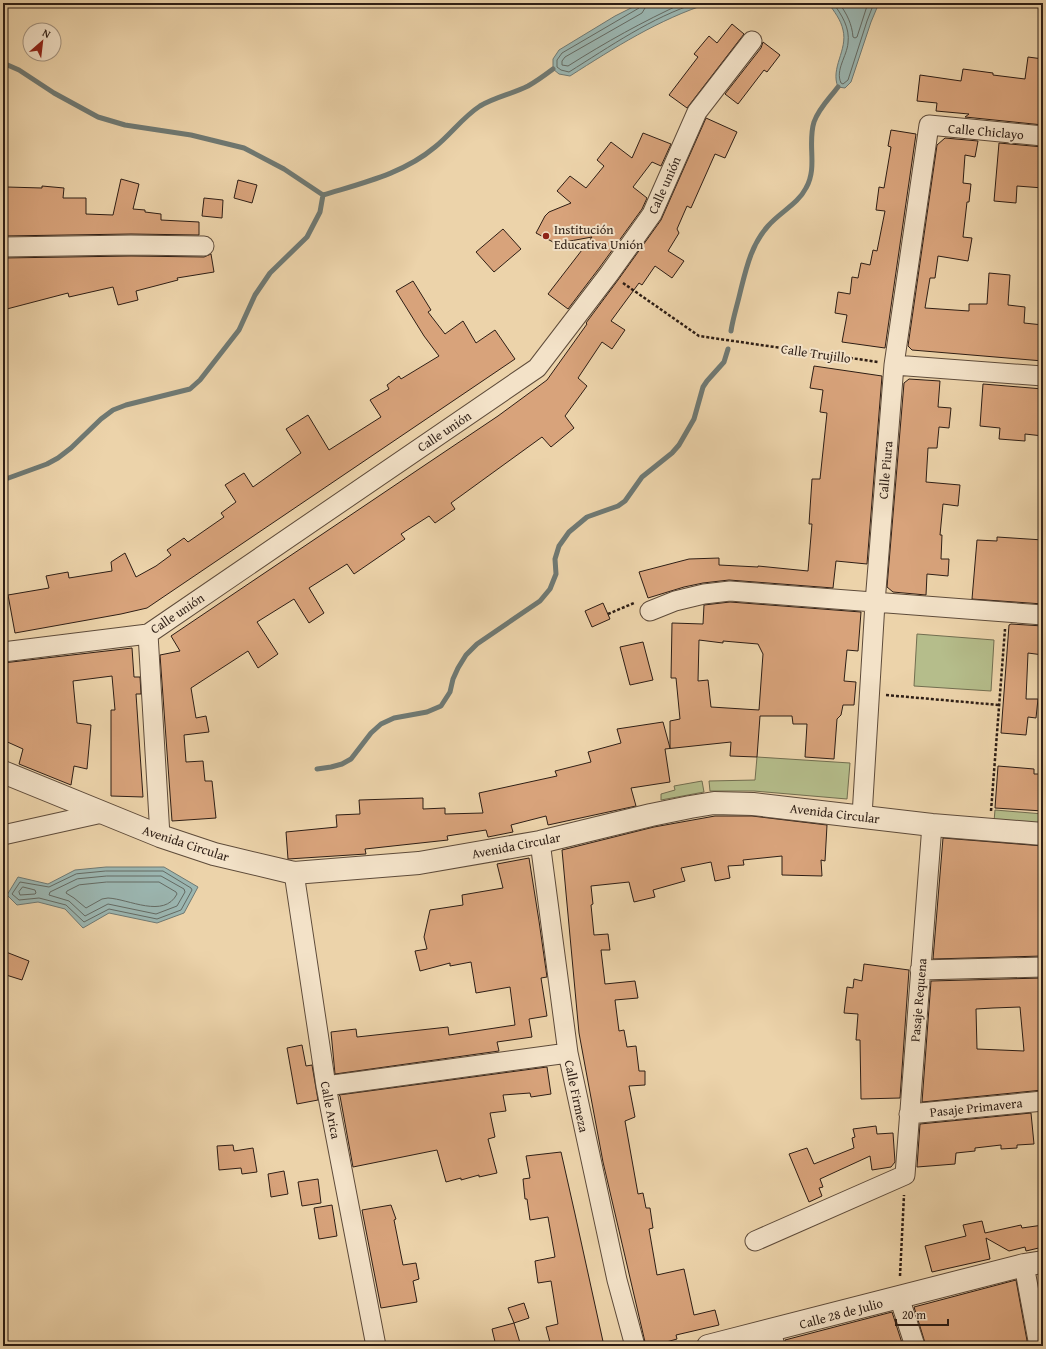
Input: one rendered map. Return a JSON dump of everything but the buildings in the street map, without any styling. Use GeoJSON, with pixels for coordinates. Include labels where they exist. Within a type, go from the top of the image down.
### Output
{"type":"FeatureCollection","features":[{"type":"Feature","properties":{"kind":"street","name":"Calle unión"},"geometry":{"type":"LineString","coordinates":[[3,652],[148,634],[537,368],[609,274],[652,214],[696,112],[752,41]]}},
{"type":"Feature","properties":{"kind":"street","name":"Calle Chiclayo"},"geometry":{"type":"LineString","coordinates":[[928,125],[1043,136]]}},
{"type":"Feature","properties":{"kind":"street","name":"Calle Piura"},"geometry":{"type":"LineString","coordinates":[[862,816],[875,603],[894,365],[928,125]]}},
{"type":"Feature","properties":{"kind":"street"},"geometry":{"type":"LineString","coordinates":[[3,247],[131,245],[204,246]]}},
{"type":"Feature","properties":{"kind":"street"},"geometry":{"type":"LineString","coordinates":[[894,365],[1043,376]]}},
{"type":"Feature","properties":{"kind":"street"},"geometry":{"type":"LineString","coordinates":[[650,611],[675,601],[704,594],[730,591],[1043,615]]}},
{"type":"Feature","properties":{"kind":"street"},"geometry":{"type":"LineString","coordinates":[[148,634],[160,836]]}},
{"type":"Feature","properties":{"kind":"street","name":"Avenida Circular"},"geometry":{"type":"LineString","coordinates":[[3,772],[160,836],[214,854],[294,873],[419,863],[540,842],[651,815],[714,803],[753,804],[932,825],[1043,834]]}},
{"type":"Feature","properties":{"kind":"street"},"geometry":{"type":"LineString","coordinates":[[3,835],[102,813]]}},
{"type":"Feature","properties":{"kind":"street","name":"Pasaje Requena"},"geometry":{"type":"LineString","coordinates":[[905,1175],[932,825]]}},
{"type":"Feature","properties":{"kind":"street","name":"Calle Firmeza"},"geometry":{"type":"LineString","coordinates":[[540,842],[568,1053],[617,1280],[634,1346]]}},
{"type":"Feature","properties":{"kind":"street","name":"Calle Arica"},"geometry":{"type":"LineString","coordinates":[[294,873],[326,1086],[376,1346]]}},
{"type":"Feature","properties":{"kind":"street"},"geometry":{"type":"LineString","coordinates":[[920,970],[1043,967]]}},
{"type":"Feature","properties":{"kind":"street"},"geometry":{"type":"LineString","coordinates":[[326,1086],[568,1053]]}},
{"type":"Feature","properties":{"kind":"street","name":"Pasaje Primavera"},"geometry":{"type":"LineString","coordinates":[[909,1114],[1043,1101]]}},
{"type":"Feature","properties":{"kind":"street"},"geometry":{"type":"LineString","coordinates":[[755,1241],[905,1175]]}},
{"type":"Feature","properties":{"kind":"street"},"geometry":{"type":"LineString","coordinates":[[1034,1263],[1039,1346]]}},
{"type":"Feature","properties":{"kind":"street","name":"Calle 28 de Julio"},"geometry":{"type":"LineString","coordinates":[[708,1346],[773,1338],[899,1297],[1034,1263]]}},
{"type":"Feature","properties":{"kind":"street"},"geometry":{"type":"LineString","coordinates":[[899,1297],[915,1346]]}},
{"type":"Feature","properties":{"kind":"path","name":"Calle Trujillo"},"geometry":{"type":"LineString","coordinates":[[609,274],[699,336],[894,365]]}},
{"type":"Feature","properties":{"kind":"path"},"geometry":{"type":"LineString","coordinates":[[990,816],[1005,624]]}},
{"type":"Feature","properties":{"kind":"path"},"geometry":{"type":"LineString","coordinates":[[886,695],[999,704]]}},
{"type":"Feature","properties":{"kind":"path"},"geometry":{"type":"LineString","coordinates":[[899,1297],[905,1175]]}},
{"type":"Feature","properties":{"kind":"green space"},"geometry":{"type":"Polygon","coordinates":[[[917,634],[994,640],[991,691],[914,686],[917,634]]]}},
{"type":"Feature","properties":{"kind":"green space"},"geometry":{"type":"Polygon","coordinates":[[[757,757],[850,763],[847,799],[754,791],[710,791],[709,781],[755,780],[757,757]]]}},
{"type":"Feature","properties":{"kind":"green space"},"geometry":{"type":"Polygon","coordinates":[[[702,781],[704,792],[661,800],[661,794],[675,790],[674,786],[702,781]]]}},
{"type":"Feature","properties":{"kind":"green space"},"geometry":{"type":"Polygon","coordinates":[[[995,810],[1043,814],[1043,825],[994,821],[995,810]]]}},
{"type":"Feature","properties":{"kind":"water"},"geometry":{"type":"Polygon","coordinates":[[[641,3],[710,3],[673,17],[637,35],[570,76],[559,74],[553,69],[553,59],[559,50],[615,16],[641,3]]]}},
{"type":"Feature","properties":{"kind":"water"},"geometry":{"type":"Polygon","coordinates":[[[828,3],[879,3],[851,82],[845,88],[838,87],[836,80],[837,66],[843,45],[843,30],[839,19],[828,3]]]}},
{"type":"Feature","properties":{"kind":"water"},"geometry":{"type":"Polygon","coordinates":[[[106,867],[164,867],[198,887],[184,913],[157,923],[109,913],[83,928],[65,909],[38,902],[17,905],[7,895],[18,877],[48,884],[75,870],[106,867]]]}},
{"type":"Feature","properties":{"kind":"waterway"},"geometry":{"type":"LineString","coordinates":[[3,63],[19,70],[54,93],[98,117],[125,125],[191,135],[244,148],[284,169],[323,195],[382,177],[409,164],[435,147],[468,115],[480,106],[528,86],[553,69]]}},
{"type":"Feature","properties":{"kind":"waterway"},"geometry":{"type":"LineString","coordinates":[[731,331],[753,249],[762,233],[768,226],[803,194],[810,180],[812,164],[811,139],[814,122],[821,108],[838,87]]}},
{"type":"Feature","properties":{"kind":"waterway"},"geometry":{"type":"LineString","coordinates":[[3,480],[47,464],[58,458],[113,410],[126,405],[190,389],[200,380],[239,330],[255,295],[270,273],[307,237],[320,212],[323,195]]}},
{"type":"Feature","properties":{"kind":"waterway"},"geometry":{"type":"LineString","coordinates":[[317,769],[342,764],[351,759],[371,733],[381,724],[394,718],[427,712],[441,706],[450,692],[453,679],[466,655],[477,644],[540,601],[550,589],[556,574],[555,559],[559,546],[569,532],[587,517],[618,506],[625,501],[642,477],[672,453],[679,445],[694,419],[703,387],[724,362],[728,349]]}},
{"type":"Feature","properties":{"kind":"place","name":"Institución Educativa Unión"},"geometry":{"type":"Point","coordinates":[546,236]}}]}
